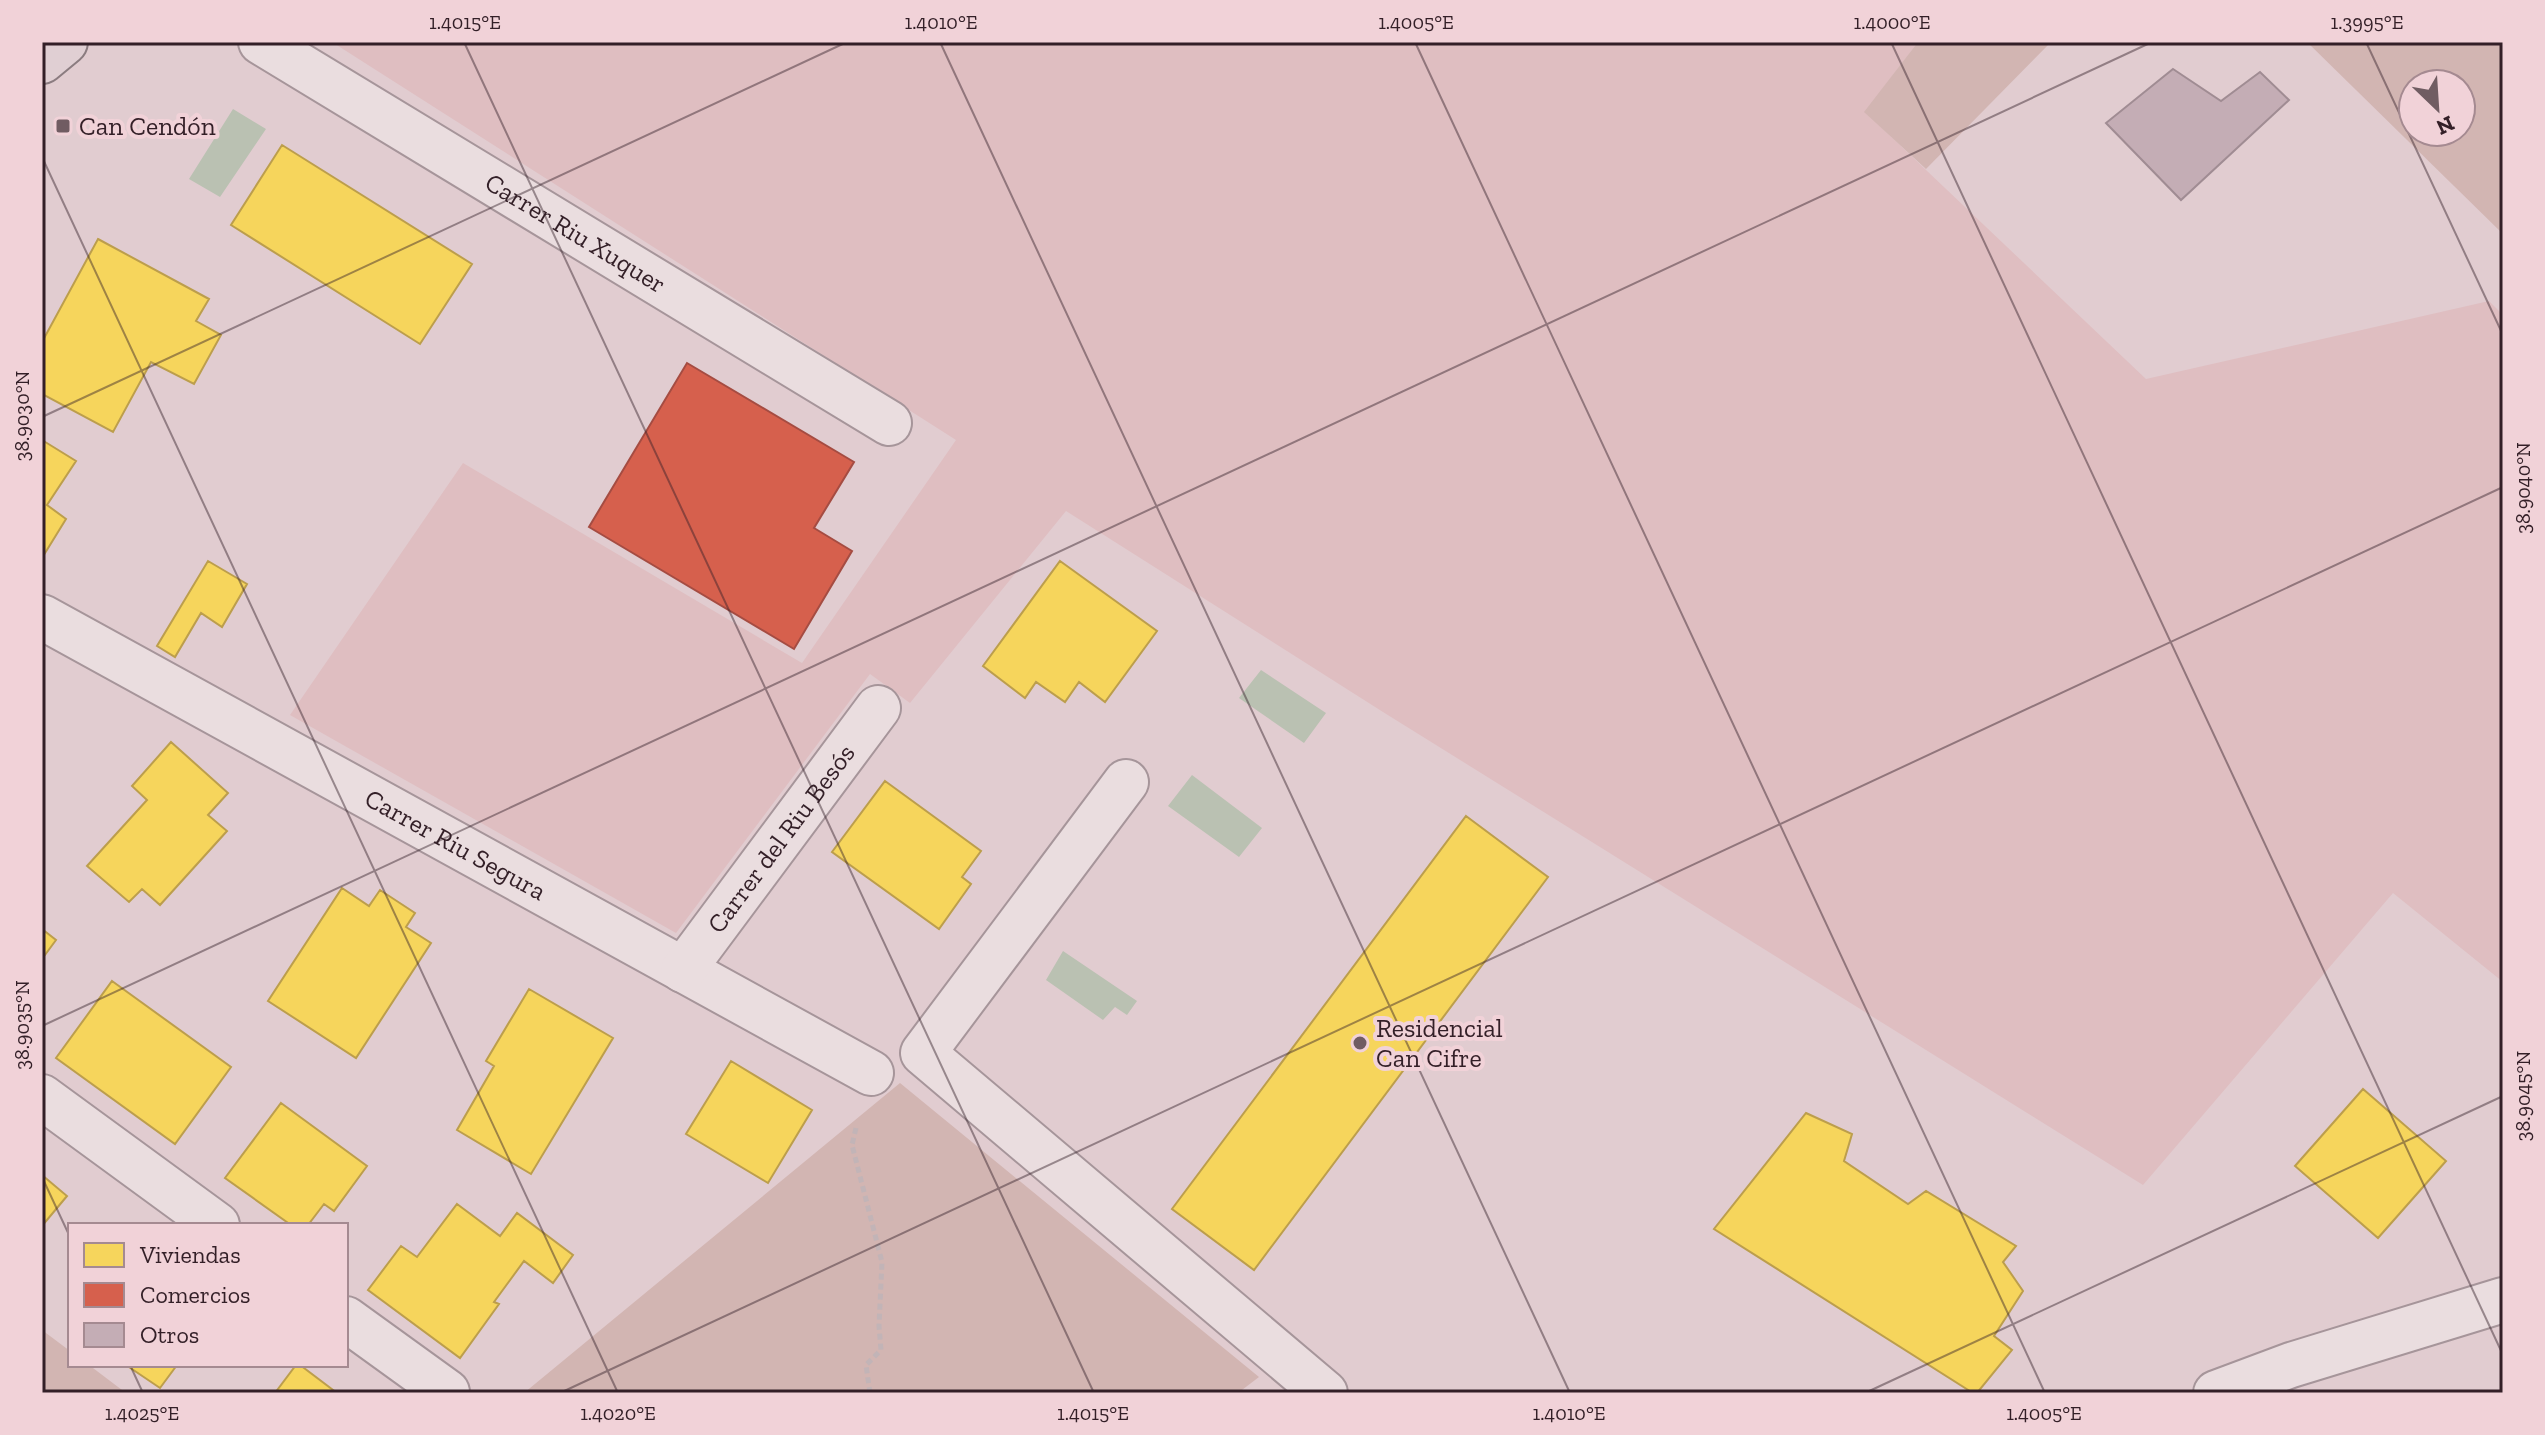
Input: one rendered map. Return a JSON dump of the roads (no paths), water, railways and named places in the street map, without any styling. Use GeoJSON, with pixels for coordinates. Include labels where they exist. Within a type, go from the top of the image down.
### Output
{"type":"FeatureCollection","features":[{"type":"Feature","properties":{"kind":"main road"},"geometry":{"type":"LineString","coordinates":[[42,61],[65,42]]}},
{"type":"Feature","properties":{"kind":"street","name":"Carrer Riu Xuquer"},"geometry":{"type":"LineString","coordinates":[[261,42],[889,423]]}},
{"type":"Feature","properties":{"kind":"street","name":"Carrer Riu Segura"},"geometry":{"type":"LineString","coordinates":[[42,617],[871,1073]]}},
{"type":"Feature","properties":{"kind":"street","name":"Carrer del Riu Besós"},"geometry":{"type":"LineString","coordinates":[[683,970],[878,708]]}},
{"type":"Feature","properties":{"kind":"street"},"geometry":{"type":"LineString","coordinates":[[1126,782],[923,1053],[1313,1383]]}},
{"type":"Feature","properties":{"kind":"street"},"geometry":{"type":"LineString","coordinates":[[42,1097],[214,1223]]}},
{"type":"Feature","properties":{"kind":"street"},"geometry":{"type":"LineString","coordinates":[[2216,1393],[2291,1365],[2503,1300]]}},
{"type":"Feature","properties":{"kind":"street"},"geometry":{"type":"LineString","coordinates":[[348,1320],[447,1392]]}},
{"type":"Feature","properties":{"kind":"place","name":"Can Cendón"},"geometry":{"type":"Point","coordinates":[63,126]}},
{"type":"Feature","properties":{"kind":"place","name":"Residencial Can Cifre"},"geometry":{"type":"Point","coordinates":[1360,1043]}}]}
